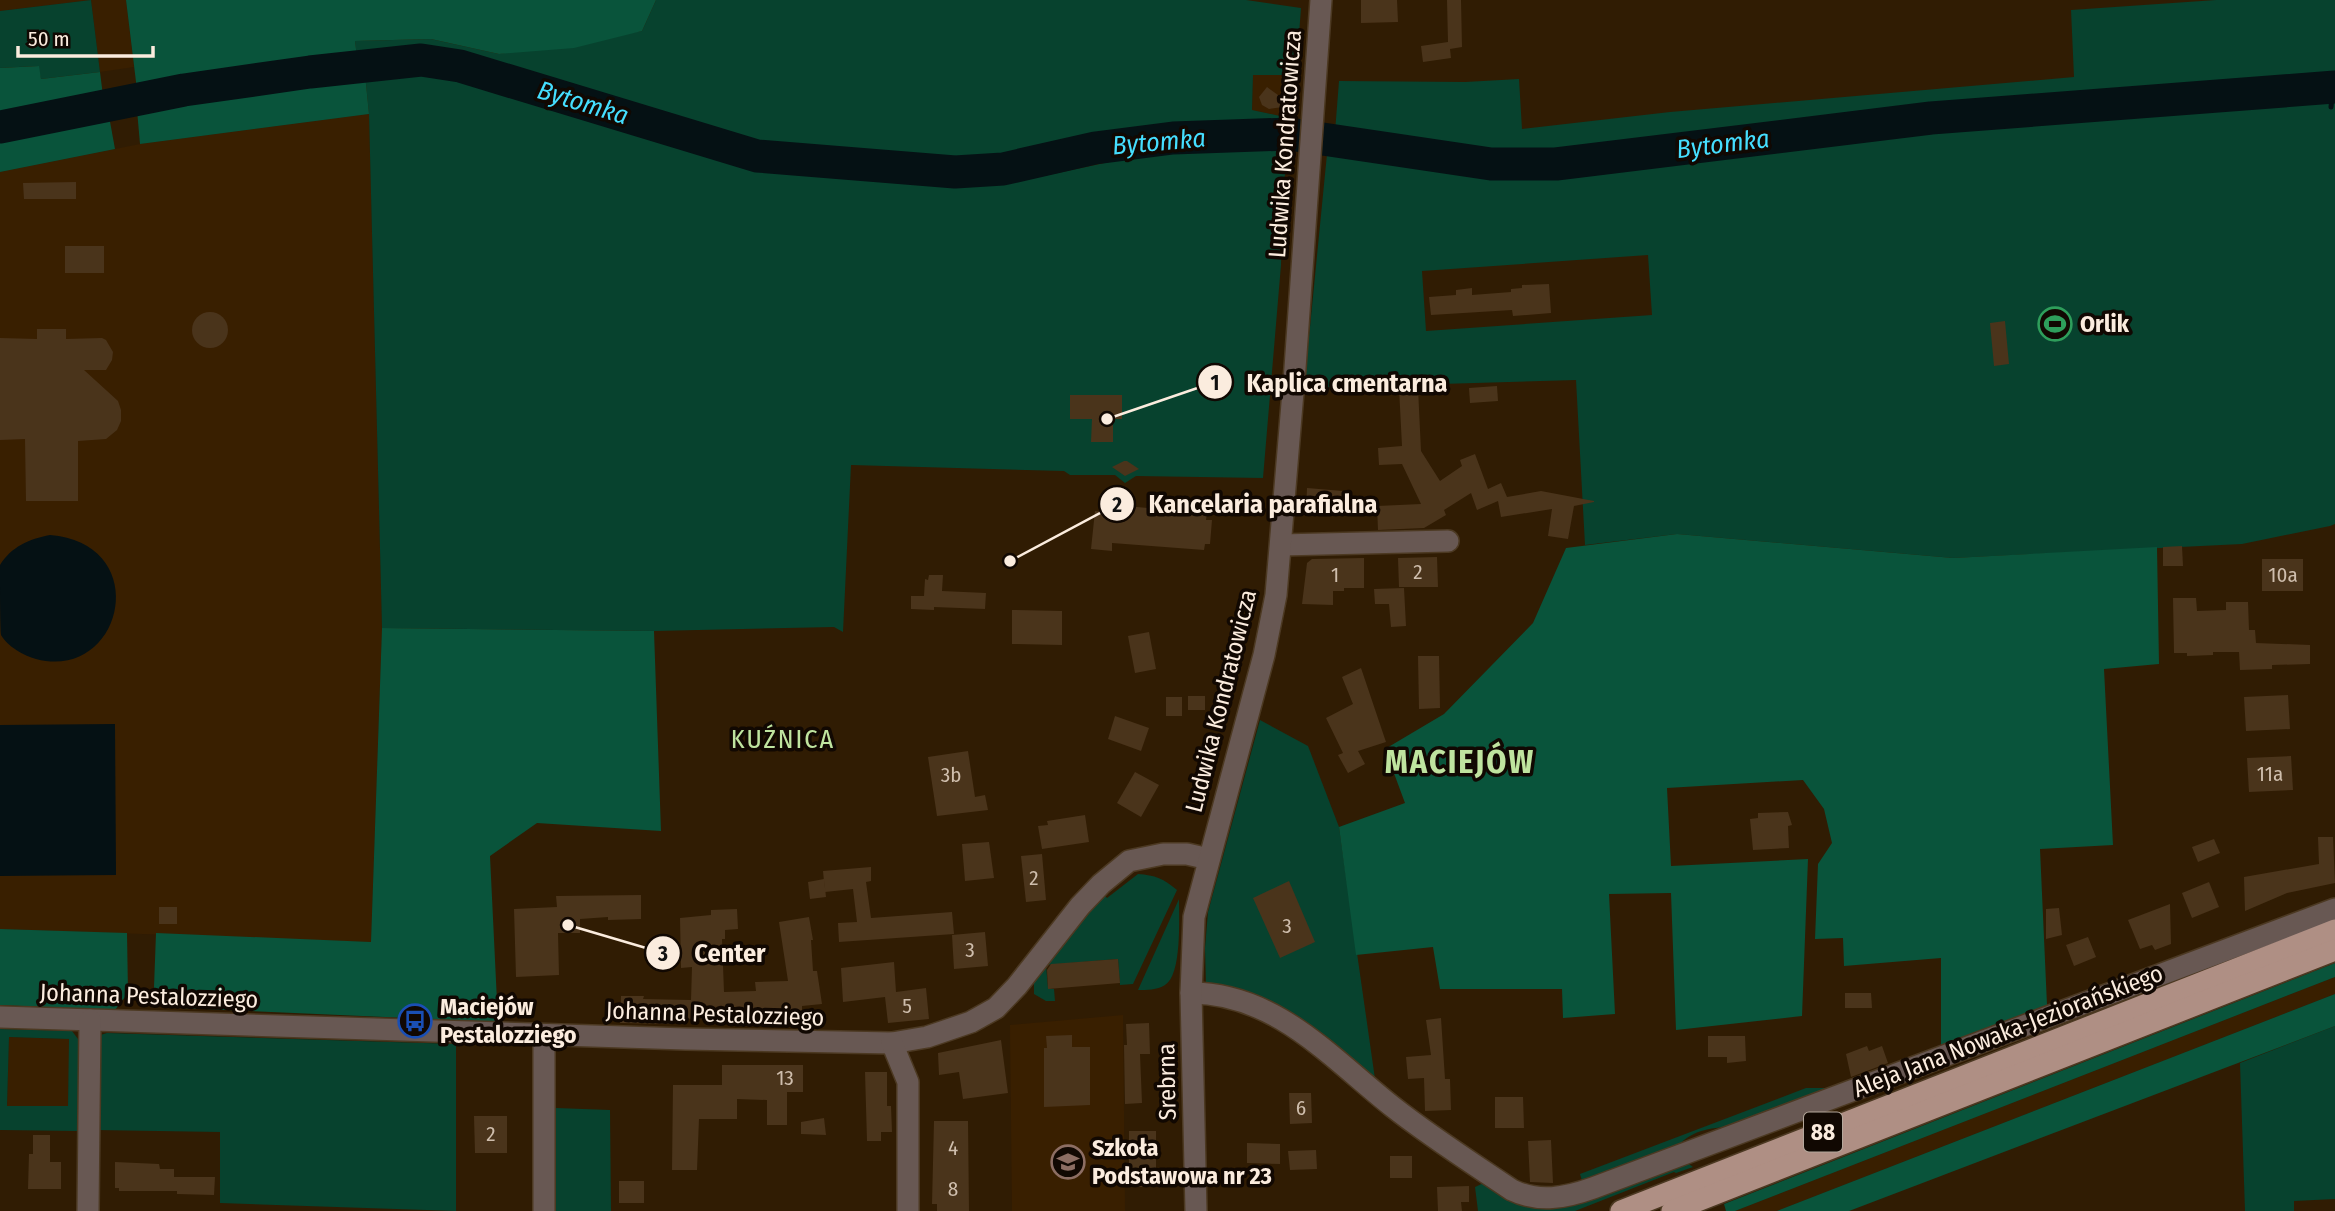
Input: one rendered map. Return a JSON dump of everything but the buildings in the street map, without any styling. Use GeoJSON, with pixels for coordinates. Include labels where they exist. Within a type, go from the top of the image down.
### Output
{"type":"FeatureCollection","features":[{"type":"Feature","properties":{"kind":"main road","name":"Aleja Jana Nowaka-Jeziorańskiego"},"geometry":{"type":"LineString","coordinates":[[1621,1211],[2335,930]]}},
{"type":"Feature","properties":{"kind":"main road","name":"Aleja Jana Nowaka-Jeziorańskiego"},"geometry":{"type":"LineString","coordinates":[[1672,1211],[2335,950]]}},
{"type":"Feature","properties":{"kind":"street","name":"Ludwika Kondratowicza"},"geometry":{"type":"LineString","coordinates":[[1191,993],[1194,917],[1266,645],[1276,595],[1321,0]]}},
{"type":"Feature","properties":{"kind":"street"},"geometry":{"type":"LineString","coordinates":[[1281,545],[1448,541]]}},
{"type":"Feature","properties":{"kind":"street","name":"Johanna Pestalozziego"},"geometry":{"type":"LineString","coordinates":[[0,1017],[544,1035],[892,1043],[927,1037],[971,1022],[996,1008],[1087,899],[1123,866],[1142,857],[1175,853],[1209,859]]}},
{"type":"Feature","properties":{"kind":"street"},"geometry":{"type":"LineString","coordinates":[[1191,993],[1239,1000],[1270,1013],[1321,1046],[1392,1107],[1426,1132],[1524,1196],[1543,1199],[1580,1193],[2335,909]]}},
{"type":"Feature","properties":{"kind":"street","name":"Srebrna"},"geometry":{"type":"LineString","coordinates":[[1191,993],[1196,1211]]}},
{"type":"Feature","properties":{"kind":"street"},"geometry":{"type":"LineString","coordinates":[[88,1211],[90,1020]]}},
{"type":"Feature","properties":{"kind":"street"},"geometry":{"type":"LineString","coordinates":[[544,1035],[544,1211]]}},
{"type":"Feature","properties":{"kind":"street"},"geometry":{"type":"LineString","coordinates":[[908,1082],[927,1037]]}},
{"type":"Feature","properties":{"kind":"street"},"geometry":{"type":"LineString","coordinates":[[892,1043],[908,1082],[908,1211]]}},
{"type":"Feature","properties":{"kind":"shaded area"},"geometry":{"type":"Polygon","coordinates":[[[0,0],[91,0],[0,11],[0,0]]]}},
{"type":"Feature","properties":{"kind":"shaded area"},"geometry":{"type":"Polygon","coordinates":[[[91,0],[126,0],[134,67],[100,72],[91,0]]]}},
{"type":"Feature","properties":{"kind":"shaded area"},"geometry":{"type":"Polygon","coordinates":[[[1253,75],[1296,75],[1294,119],[1252,110],[1253,75]]]}},
{"type":"Feature","properties":{"kind":"shaded area"},"geometry":{"type":"Polygon","coordinates":[[[369,114],[382,628],[371,942],[0,929],[0,172],[140,144],[369,114]]]}},
{"type":"Feature","properties":{"kind":"shaded area"},"geometry":{"type":"Polygon","coordinates":[[[50,535],[83,544],[104,561],[115,584],[115,609],[106,632],[90,651],[66,661],[31,658],[12,647],[1,635],[0,565],[21,545],[50,535]]]}},
{"type":"Feature","properties":{"kind":"shaded area"},"geometry":{"type":"Polygon","coordinates":[[[115,724],[116,875],[0,876],[0,725],[115,724]]]}},
{"type":"Feature","properties":{"kind":"shaded area"},"geometry":{"type":"Polygon","coordinates":[[[2335,977],[2335,994],[1777,1211],[1735,1211],[2335,977]]]}},
{"type":"Feature","properties":{"kind":"shaded area","name":"Szkoła Podstawowa nr 23"},"geometry":{"type":"Polygon","coordinates":[[[1123,1015],[1125,1211],[1012,1211],[1010,1025],[1123,1015]]]}},
{"type":"Feature","properties":{"kind":"shaded area"},"geometry":{"type":"Polygon","coordinates":[[[9,1037],[70,1039],[68,1107],[7,1106],[9,1037]]]}},
{"type":"Feature","properties":{"kind":"green space"},"geometry":{"type":"Polygon","coordinates":[[[91,0],[100,72],[41,79],[38,66],[0,68],[0,11],[91,0]]]}},
{"type":"Feature","properties":{"kind":"green space"},"geometry":{"type":"Polygon","coordinates":[[[126,0],[656,0],[642,31],[574,48],[499,54],[431,39],[355,41],[357,57],[225,73],[137,90],[126,0]]]}},
{"type":"Feature","properties":{"kind":"green space"},"geometry":{"type":"Polygon","coordinates":[[[656,0],[1246,0],[1301,8],[1296,75],[1253,75],[1252,110],[1294,119],[1294,125],[1202,128],[1132,134],[1005,158],[954,161],[902,159],[770,144],[713,133],[601,101],[479,59],[447,52],[413,51],[357,57],[355,41],[431,39],[499,54],[642,31],[656,0]]]}},
{"type":"Feature","properties":{"kind":"green space"},"geometry":{"type":"Polygon","coordinates":[[[2216,0],[2335,0],[2335,78],[1935,109],[1689,136],[1573,153],[1486,153],[1335,132],[1339,81],[1465,82],[1519,79],[1522,129],[1670,112],[2074,77],[2071,10],[2216,0]]]}},
{"type":"Feature","properties":{"kind":"green space"},"geometry":{"type":"Polygon","coordinates":[[[39,66],[41,79],[100,72],[103,96],[0,116],[0,68],[39,66]]]}},
{"type":"Feature","properties":{"kind":"green space"},"geometry":{"type":"Polygon","coordinates":[[[449,73],[700,153],[798,175],[966,186],[1020,181],[1128,158],[1216,144],[1295,146],[1284,178],[1281,265],[1263,478],[1136,476],[1125,483],[1115,475],[1070,475],[1064,471],[851,465],[843,632],[834,627],[654,631],[382,628],[369,114],[365,74],[449,73]]]}},
{"type":"Feature","properties":{"kind":"green space"},"geometry":{"type":"Polygon","coordinates":[[[365,74],[369,114],[140,144],[137,110],[214,94],[365,74]]]}},
{"type":"Feature","properties":{"kind":"green space"},"geometry":{"type":"Polygon","coordinates":[[[2335,96],[2335,524],[2242,544],[1953,558],[1677,534],[1585,545],[1576,380],[1304,388],[1327,154],[1502,175],[1537,176],[1934,128],[2335,96]],[[1648,255],[1422,271],[1426,331],[1652,315],[1648,255]]]}},
{"type":"Feature","properties":{"kind":"green space"},"geometry":{"type":"Polygon","coordinates":[[[109,116],[115,149],[0,172],[0,139],[109,116]]]}},
{"type":"Feature","properties":{"kind":"green space"},"geometry":{"type":"Polygon","coordinates":[[[1677,534],[1953,558],[2157,547],[2159,664],[2104,669],[2113,845],[2040,849],[2047,1005],[1941,1051],[1941,958],[1844,966],[1843,938],[1815,939],[1818,864],[1832,843],[1824,809],[1803,780],[1667,788],[1671,866],[1808,859],[1802,1016],[1676,1030],[1671,893],[1609,894],[1615,1014],[1563,1018],[1562,989],[1440,989],[1433,947],[1356,955],[1339,827],[1405,803],[1385,749],[1444,714],[1533,623],[1566,548],[1677,534]]]}},
{"type":"Feature","properties":{"kind":"green space"},"geometry":{"type":"Polygon","coordinates":[[[382,628],[654,631],[661,831],[537,823],[490,856],[498,1022],[182,1008],[157,1004],[154,987],[156,933],[371,942],[382,628]]]}},
{"type":"Feature","properties":{"kind":"green space"},"geometry":{"type":"Polygon","coordinates":[[[1260,720],[1308,746],[1339,827],[1375,1079],[1206,986],[1208,912],[1260,720]]]}},
{"type":"Feature","properties":{"kind":"green space"},"geometry":{"type":"Polygon","coordinates":[[[1138,874],[1159,878],[1177,890],[1133,984],[1120,985],[1118,959],[1046,965],[1048,988],[1054,989],[1055,1001],[1046,1001],[1034,994],[1034,979],[1103,894],[1107,898],[1138,874]]]}},
{"type":"Feature","properties":{"kind":"green space"},"geometry":{"type":"Polygon","coordinates":[[[1179,899],[1177,958],[1170,979],[1159,988],[1138,990],[1179,899]]]}},
{"type":"Feature","properties":{"kind":"green space"},"geometry":{"type":"Polygon","coordinates":[[[0,929],[127,933],[128,993],[115,1010],[0,1005],[0,929]]]}},
{"type":"Feature","properties":{"kind":"green space"},"geometry":{"type":"Polygon","coordinates":[[[2335,963],[2335,977],[1735,1211],[1726,1211],[1724,1204],[2335,963]]]}},
{"type":"Feature","properties":{"kind":"green space"},"geometry":{"type":"Polygon","coordinates":[[[2335,994],[2335,1026],[1849,1211],[1777,1211],[2335,994]]]}},
{"type":"Feature","properties":{"kind":"green space"},"geometry":{"type":"Polygon","coordinates":[[[2335,1026],[2335,1199],[2294,1201],[2294,1211],[2245,1211],[2240,1063],[2335,1026]]]}},
{"type":"Feature","properties":{"kind":"green space"},"geometry":{"type":"Polygon","coordinates":[[[0,1029],[72,1031],[78,1039],[78,1131],[0,1130],[0,1029]],[[9,1037],[7,1106],[68,1106],[69,1039],[9,1037]]]}},
{"type":"Feature","properties":{"kind":"green space"},"geometry":{"type":"Polygon","coordinates":[[[107,1033],[456,1044],[456,1211],[220,1203],[220,1132],[95,1130],[97,1036],[107,1033]]]}},
{"type":"Feature","properties":{"kind":"green space"},"geometry":{"type":"Polygon","coordinates":[[[1806,1088],[1840,1088],[1731,1127],[1700,1131],[1687,1138],[1676,1149],[1583,1184],[1580,1174],[1806,1088]]]}},
{"type":"Feature","properties":{"kind":"green space"},"geometry":{"type":"Polygon","coordinates":[[[556,1108],[610,1110],[611,1211],[556,1211],[556,1108]]]}},
{"type":"Feature","properties":{"kind":"green space"},"geometry":{"type":"Polygon","coordinates":[[[1682,1159],[1693,1167],[1575,1211],[1478,1211],[1475,1187],[1488,1181],[1523,1201],[1682,1159]]]}},
{"type":"Feature","properties":{"kind":"waterway","name":"Bytomka"},"geometry":{"type":"LineString","coordinates":[[0,127],[184,90],[421,60],[460,66],[757,156],[955,172],[1003,169],[1095,148],[1173,138],[1289,134],[1491,164],[1556,164],[1931,118],[2335,87]]}},
{"type":"Feature","properties":{"kind":"waterway"},"geometry":{"type":"LineString","coordinates":[[2331,107],[2333,87]]}},
{"type":"Feature","properties":{"kind":"place","name":"Orlik"},"geometry":{"type":"Point","coordinates":[2055,324]}},
{"type":"Feature","properties":{"kind":"place","name":"Kaplica cmentarna"},"geometry":{"type":"Point","coordinates":[1107,419]}},
{"type":"Feature","properties":{"kind":"place","name":"Kancelaria parafialna"},"geometry":{"type":"Point","coordinates":[1010,561]}},
{"type":"Feature","properties":{"kind":"place","name":"Center"},"geometry":{"type":"Point","coordinates":[568,925]}},
{"type":"Feature","properties":{"kind":"place","name":"Maciejów Pestalozziego"},"geometry":{"type":"Point","coordinates":[415,1021]}},
{"type":"Feature","properties":{"kind":"place","name":"Szkoła Podstawowa nr 23"},"geometry":{"type":"Point","coordinates":[1068,1162]}},
{"type":"Feature","properties":{"kind":"district","name":"KUŹNICA"},"geometry":{"type":"Point","coordinates":[783,739]}},
{"type":"Feature","properties":{"kind":"district","name":"MACIEJÓW"},"geometry":{"type":"Point","coordinates":[1460,762]}}]}
